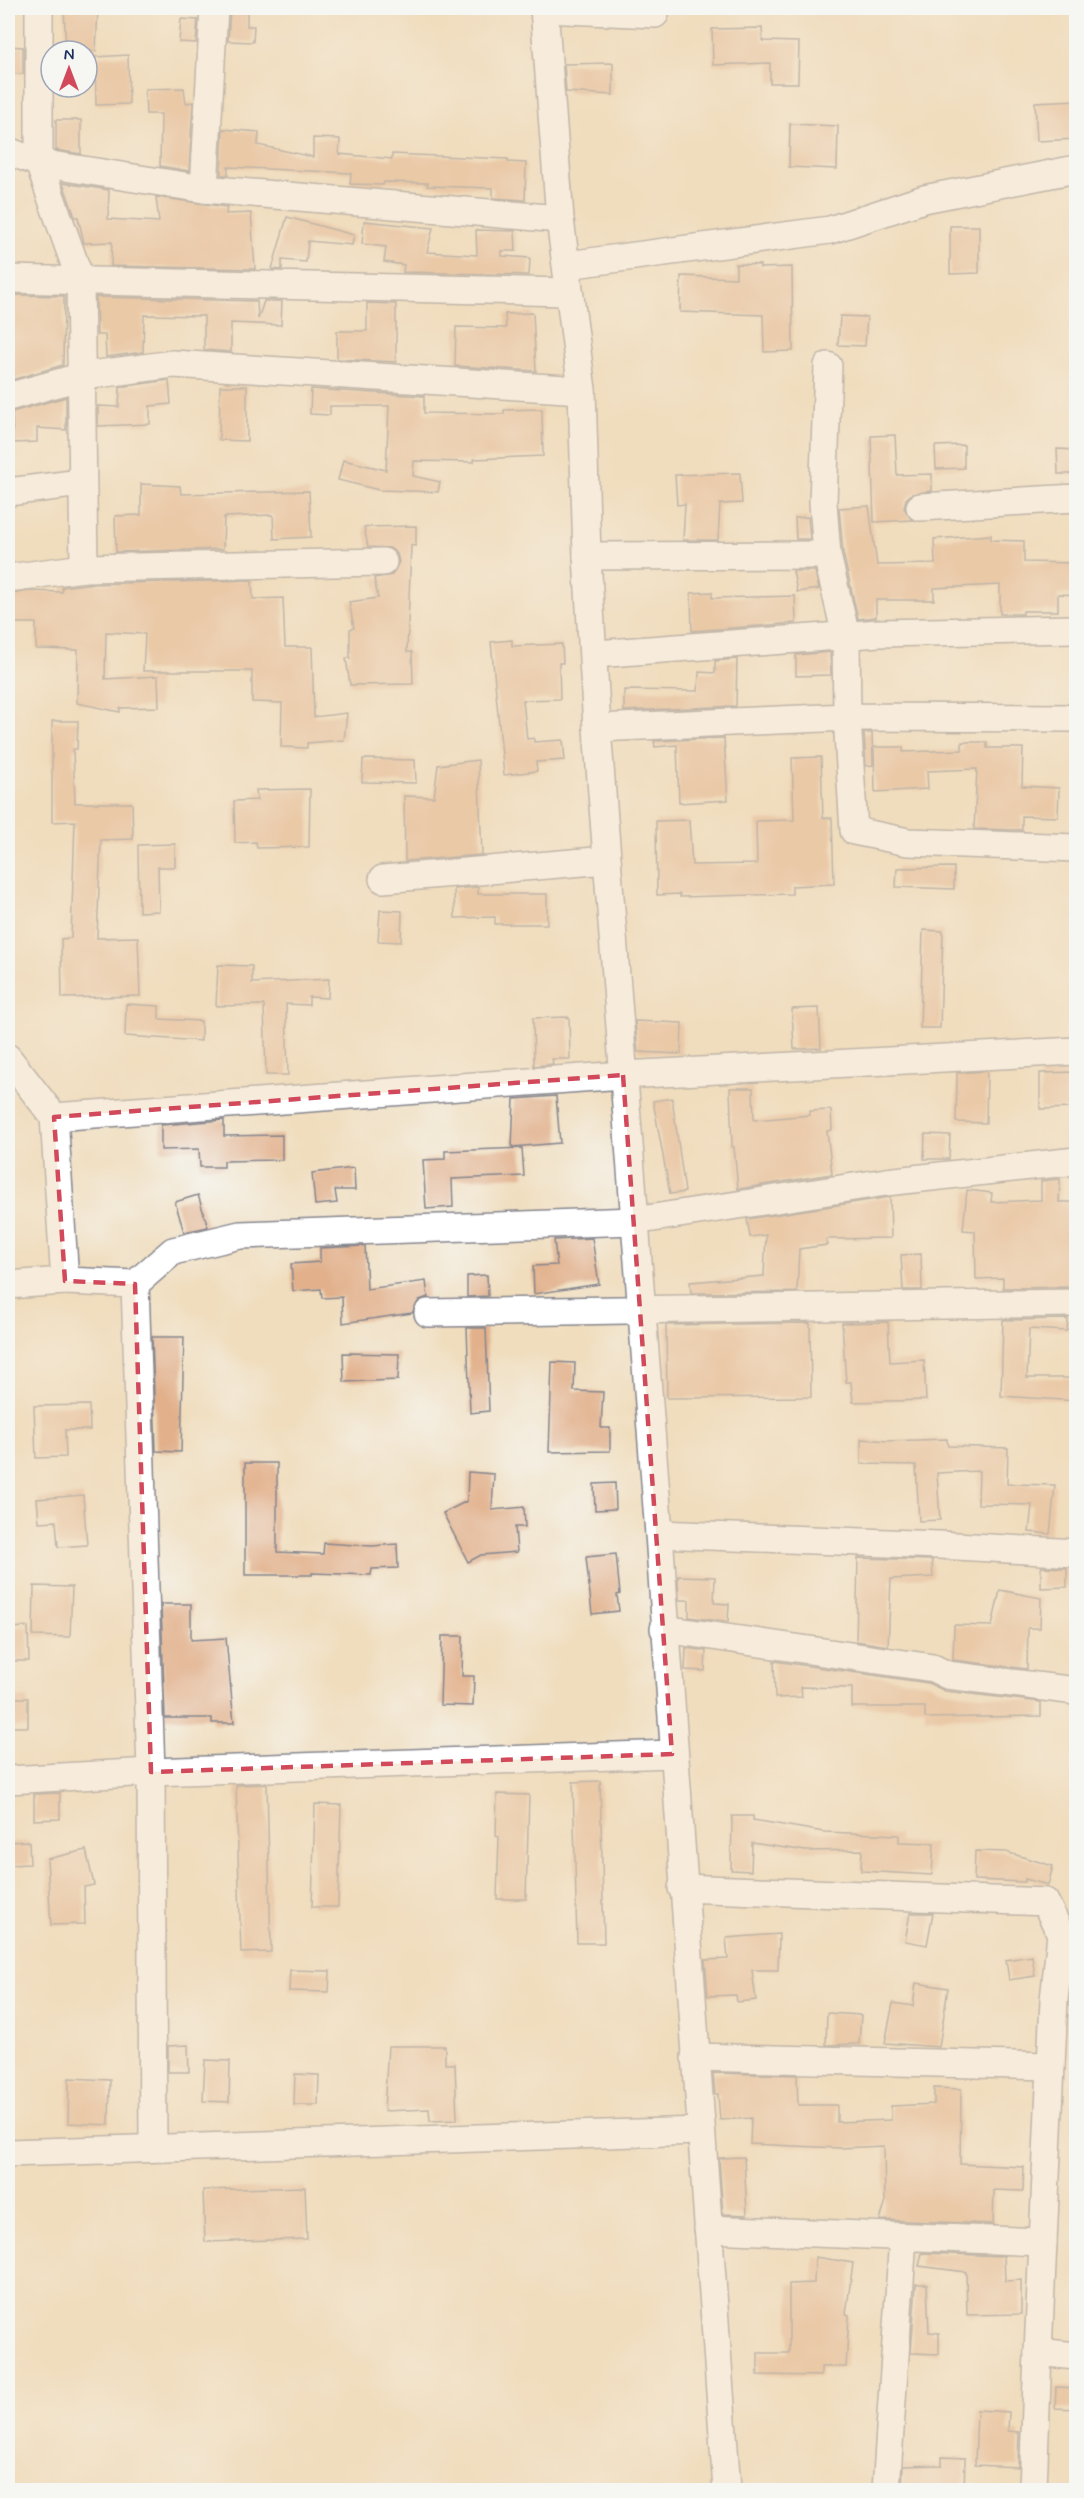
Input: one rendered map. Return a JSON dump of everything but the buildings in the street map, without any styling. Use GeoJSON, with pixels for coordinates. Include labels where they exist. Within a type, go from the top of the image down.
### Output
{"type":"FeatureCollection","features":[{"type":"Feature","properties":{"kind":"street"},"geometry":{"type":"LineString","coordinates":[[39,8],[39,163],[80,279],[83,376],[81,483],[84,568]]}},
{"type":"Feature","properties":{"kind":"street"},"geometry":{"type":"LineString","coordinates":[[204,189],[214,8]]}},
{"type":"Feature","properties":{"kind":"street"},"geometry":{"type":"LineString","coordinates":[[655,14],[544,8],[560,219],[582,390],[587,556],[595,654],[597,728],[659,1534],[672,1754],[727,2490]]}},
{"type":"Feature","properties":{"kind":"street"},"geometry":{"type":"LineString","coordinates":[[8,151],[39,163],[204,189],[560,219]]}},
{"type":"Feature","properties":{"kind":"street"},"geometry":{"type":"LineString","coordinates":[[8,279],[567,279],[830,230],[924,199],[1077,169]]}},
{"type":"Feature","properties":{"kind":"street"},"geometry":{"type":"LineString","coordinates":[[8,397],[83,376],[173,364],[582,390]]}},
{"type":"Feature","properties":{"kind":"street"},"geometry":{"type":"LineString","coordinates":[[828,366],[824,502],[827,555],[846,636],[847,717],[854,831],[908,842],[1077,848]]}},
{"type":"Feature","properties":{"kind":"street"},"geometry":{"type":"LineString","coordinates":[[8,492],[81,483]]}},
{"type":"Feature","properties":{"kind":"street"},"geometry":{"type":"LineString","coordinates":[[920,507],[1077,498]]}},
{"type":"Feature","properties":{"kind":"street"},"geometry":{"type":"LineString","coordinates":[[587,556],[827,555]]}},
{"type":"Feature","properties":{"kind":"street"},"geometry":{"type":"LineString","coordinates":[[8,578],[84,568],[383,562]]}},
{"type":"Feature","properties":{"kind":"street"},"geometry":{"type":"LineString","coordinates":[[595,654],[879,633],[1077,629]]}},
{"type":"Feature","properties":{"kind":"street"},"geometry":{"type":"LineString","coordinates":[[597,728],[847,717],[1077,718]]}},
{"type":"Feature","properties":{"kind":"street"},"geometry":{"type":"LineString","coordinates":[[383,879],[607,860]]}},
{"type":"Feature","properties":{"kind":"street"},"geometry":{"type":"LineString","coordinates":[[54,1117],[623,1075],[1077,1052]]}},
{"type":"Feature","properties":{"kind":"street"},"geometry":{"type":"LineString","coordinates":[[8,1058],[54,1117],[65,1281]]}},
{"type":"Feature","properties":{"kind":"street"},"geometry":{"type":"LineString","coordinates":[[8,1285],[65,1281],[135,1284],[173,1251],[240,1235],[634,1221],[886,1182],[1077,1161]]}},
{"type":"Feature","properties":{"kind":"street"},"geometry":{"type":"LineString","coordinates":[[135,1284],[151,1772],[153,2147]]}},
{"type":"Feature","properties":{"kind":"street"},"geometry":{"type":"LineString","coordinates":[[428,1313],[1077,1303]]}},
{"type":"Feature","properties":{"kind":"street"},"geometry":{"type":"LineString","coordinates":[[659,1534],[1077,1553]]}},
{"type":"Feature","properties":{"kind":"street"},"geometry":{"type":"LineString","coordinates":[[664,1629],[933,1668],[947,1674],[1077,1691]]}},
{"type":"Feature","properties":{"kind":"street"},"geometry":{"type":"LineString","coordinates":[[8,1780],[151,1772],[672,1754]]}},
{"type":"Feature","properties":{"kind":"street"},"geometry":{"type":"LineString","coordinates":[[682,1888],[1045,1902],[1061,1934],[1051,2066],[1033,2490]]}},
{"type":"Feature","properties":{"kind":"street"},"geometry":{"type":"LineString","coordinates":[[695,2057],[1051,2066]]}},
{"type":"Feature","properties":{"kind":"street"},"geometry":{"type":"LineString","coordinates":[[8,2153],[700,2131]]}},
{"type":"Feature","properties":{"kind":"street"},"geometry":{"type":"LineString","coordinates":[[708,2229],[1043,2242]]}},
{"type":"Feature","properties":{"kind":"street"},"geometry":{"type":"LineString","coordinates":[[886,2490],[903,2236]]}},
{"type":"Feature","properties":{"kind":"street"},"geometry":{"type":"LineString","coordinates":[[1038,2352],[1077,2356]]}},
{"type":"Feature","properties":{"kind":"highlighted area"},"geometry":{"type":"Polygon","coordinates":[[[623,1075],[672,1754],[151,1772],[135,1284],[65,1281],[54,1117],[623,1075]]]}}]}
